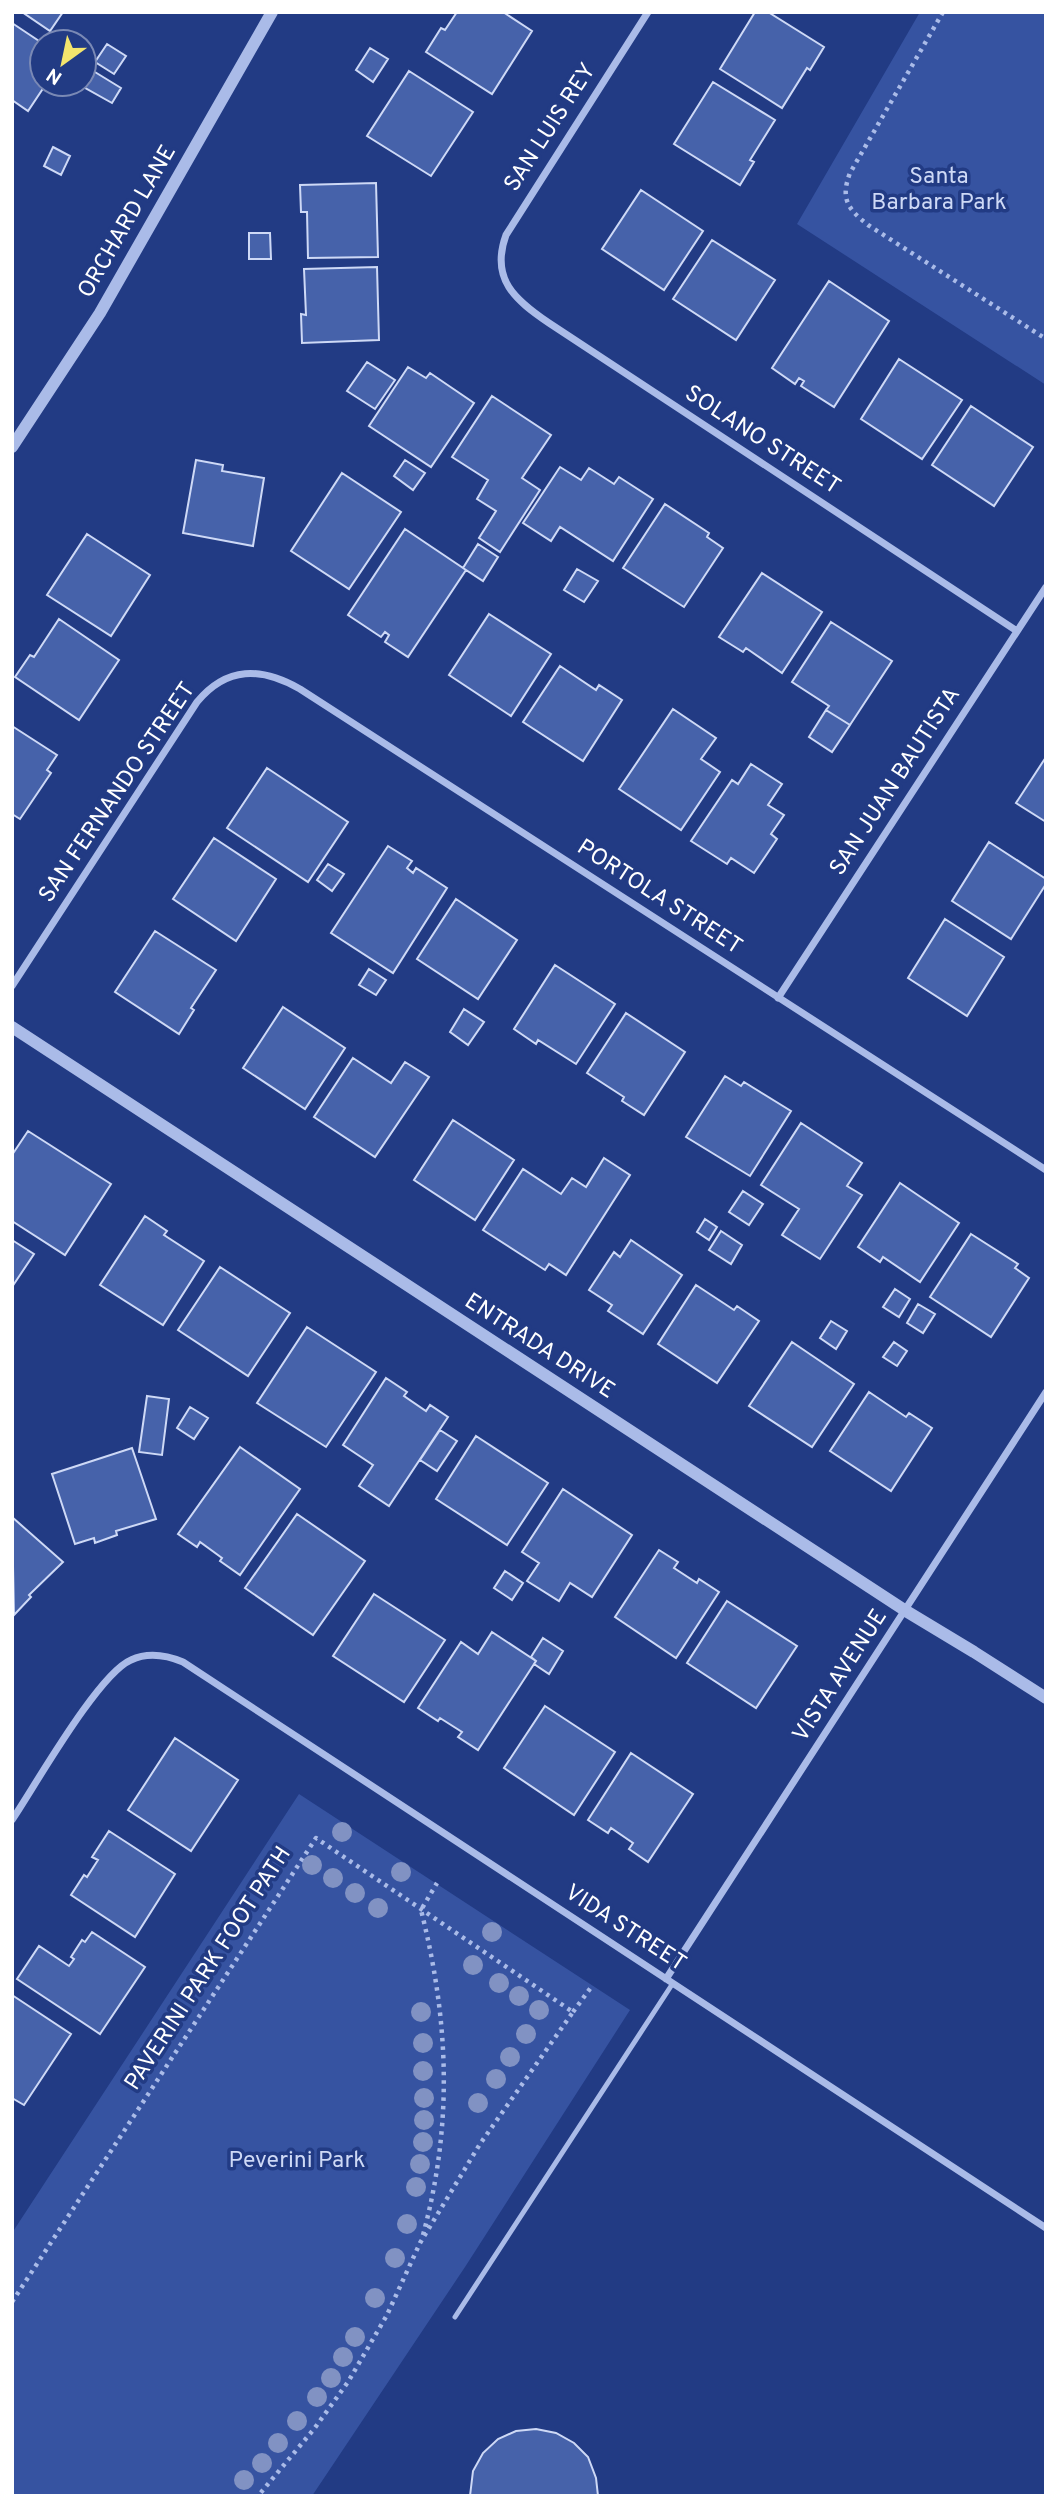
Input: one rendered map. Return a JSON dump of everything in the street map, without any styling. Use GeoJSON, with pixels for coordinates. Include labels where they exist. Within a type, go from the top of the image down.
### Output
{"type":"FeatureCollection","features":[{"type":"Feature","properties":{"kind":"street","name":"ORCHARD LANE"},"geometry":{"type":"LineString","coordinates":[[12,447],[100,313],[272,12]]}},
{"type":"Feature","properties":{"kind":"street","name":"SAN LUIS REY"},"geometry":{"type":"LineString","coordinates":[[502,269],[502,247],[514,219],[648,12]]}},
{"type":"Feature","properties":{"kind":"street","name":"SOLANO STREET"},"geometry":{"type":"LineString","coordinates":[[502,269],[510,290],[531,311],[1017,631]]}},
{"type":"Feature","properties":{"kind":"street","name":"SAN JUAN BAUTISTA"},"geometry":{"type":"LineString","coordinates":[[778,999],[1046,587]]}},
{"type":"Feature","properties":{"kind":"street","name":"PORTOLA STREET"},"geometry":{"type":"LineString","coordinates":[[246,673],[271,675],[300,689],[1046,1170]]}},
{"type":"Feature","properties":{"kind":"street","name":"SAN FERNANDO STREET"},"geometry":{"type":"LineString","coordinates":[[12,986],[190,711],[205,692],[224,679],[246,673]]}},
{"type":"Feature","properties":{"kind":"street","name":"ENTRADA DRIVE"},"geometry":{"type":"LineString","coordinates":[[12,1027],[906,1611],[1046,1698]]}},
{"type":"Feature","properties":{"kind":"street","name":"VISTA AVENUE"},"geometry":{"type":"LineString","coordinates":[[669,1981],[1046,1392]]}},
{"type":"Feature","properties":{"kind":"street","name":"VIDA STREET"},"geometry":{"type":"LineString","coordinates":[[12,1820],[99,1688],[117,1668],[142,1656],[158,1655],[183,1662],[1046,2228]]}},
{"type":"Feature","properties":{"kind":"lane"},"geometry":{"type":"LineString","coordinates":[[455,2317],[669,1981]]}},
{"type":"Feature","properties":{"kind":"path"},"geometry":{"type":"LineString","coordinates":[[943,12],[850,173],[844,187],[846,201],[855,214],[868,225],[1046,339]]}},
{"type":"Feature","properties":{"kind":"path","name":"PAVERINI PARK FOOT PATH"},"geometry":{"type":"LineString","coordinates":[[12,2302],[316,1838],[573,2012]]}},
{"type":"Feature","properties":{"kind":"path"},"geometry":{"type":"LineString","coordinates":[[421,2243],[437,2177],[444,2128],[445,2082],[435,1981],[421,1910],[437,1883]]}},
{"type":"Feature","properties":{"kind":"path"},"geometry":{"type":"LineString","coordinates":[[258,2496],[314,2429],[362,2361],[421,2243],[480,2144],[592,1986]]}},
{"type":"Feature","properties":{"kind":"green space","name":"Santa Barbara Park"},"geometry":{"type":"Polygon","coordinates":[[[920,12],[1046,12],[1046,385],[797,224],[920,12]]]}},
{"type":"Feature","properties":{"kind":"green space","name":"Peverini Park"},"geometry":{"type":"Polygon","coordinates":[[[299,1794],[630,2010],[465,2267],[312,2496],[12,2496],[12,2233],[299,1794]]]}},
{"type":"Feature","properties":{"kind":"building"},"geometry":{"type":"Polygon","coordinates":[[[22,12],[63,12],[52,28],[46,28],[22,12]]]}},
{"type":"Feature","properties":{"kind":"building"},"geometry":{"type":"Polygon","coordinates":[[[457,12],[503,12],[532,31],[492,94],[426,52],[441,28],[445,30],[457,12]]]}},
{"type":"Feature","properties":{"kind":"building"},"geometry":{"type":"Polygon","coordinates":[[[755,12],[768,12],[824,47],[782,108],[720,69],[755,12]]]}},
{"type":"Feature","properties":{"kind":"building"},"geometry":{"type":"Polygon","coordinates":[[[12,23],[28,34],[28,98],[37,98],[28,111],[12,100],[12,23]]]}},
{"type":"Feature","properties":{"kind":"building"},"geometry":{"type":"Polygon","coordinates":[[[107,44],[126,56],[114,74],[98,64],[98,58],[107,44]]]}},
{"type":"Feature","properties":{"kind":"building"},"geometry":{"type":"Polygon","coordinates":[[[370,48],[388,59],[373,82],[356,70],[370,48]]]}},
{"type":"Feature","properties":{"kind":"building"},"geometry":{"type":"Polygon","coordinates":[[[409,71],[473,112],[431,176],[367,136],[409,71]]]}},
{"type":"Feature","properties":{"kind":"building"},"geometry":{"type":"Polygon","coordinates":[[[98,74],[121,88],[112,103],[98,95],[98,74]]]}},
{"type":"Feature","properties":{"kind":"building"},"geometry":{"type":"Polygon","coordinates":[[[713,82],[775,120],[750,160],[754,162],[740,185],[674,144],[713,82]]]}},
{"type":"Feature","properties":{"kind":"building"},"geometry":{"type":"Polygon","coordinates":[[[53,147],[70,156],[61,175],[44,166],[53,147]]]}},
{"type":"Feature","properties":{"kind":"building"},"geometry":{"type":"Polygon","coordinates":[[[376,183],[378,257],[308,258],[307,212],[301,212],[300,185],[376,183]]]}},
{"type":"Feature","properties":{"kind":"building"},"geometry":{"type":"Polygon","coordinates":[[[641,190],[703,231],[664,290],[602,249],[641,190]]]}},
{"type":"Feature","properties":{"kind":"building"},"geometry":{"type":"Polygon","coordinates":[[[249,233],[270,233],[271,259],[249,259],[249,233]]]}},
{"type":"Feature","properties":{"kind":"building"},"geometry":{"type":"Polygon","coordinates":[[[712,240],[775,280],[736,340],[673,299],[712,240]]]}},
{"type":"Feature","properties":{"kind":"building"},"geometry":{"type":"Polygon","coordinates":[[[377,267],[379,340],[302,343],[301,314],[306,315],[304,269],[377,267]]]}},
{"type":"Feature","properties":{"kind":"building"},"geometry":{"type":"Polygon","coordinates":[[[829,281],[889,321],[834,407],[801,386],[804,381],[799,378],[795,384],[772,368],[829,281]]]}},
{"type":"Feature","properties":{"kind":"building"},"geometry":{"type":"Polygon","coordinates":[[[899,359],[962,400],[922,459],[861,419],[899,359]]]}},
{"type":"Feature","properties":{"kind":"building"},"geometry":{"type":"Polygon","coordinates":[[[367,362],[395,380],[375,409],[347,391],[367,362]]]}},
{"type":"Feature","properties":{"kind":"building"},"geometry":{"type":"Polygon","coordinates":[[[408,367],[426,378],[430,373],[474,403],[431,467],[369,426],[408,367]]]}},
{"type":"Feature","properties":{"kind":"building"},"geometry":{"type":"Polygon","coordinates":[[[492,396],[551,435],[522,478],[540,490],[500,552],[479,538],[496,511],[477,499],[488,480],[452,457],[492,396]]]}},
{"type":"Feature","properties":{"kind":"building"},"geometry":{"type":"Polygon","coordinates":[[[971,406],[1033,447],[994,506],[932,465],[971,406]]]}},
{"type":"Feature","properties":{"kind":"building"},"geometry":{"type":"Polygon","coordinates":[[[196,460],[223,465],[222,471],[264,478],[253,546],[183,533],[196,460]]]}},
{"type":"Feature","properties":{"kind":"building"},"geometry":{"type":"Polygon","coordinates":[[[405,460],[425,473],[413,490],[394,476],[405,460]]]}},
{"type":"Feature","properties":{"kind":"building"},"geometry":{"type":"Polygon","coordinates":[[[560,467],[581,480],[589,468],[614,484],[619,477],[653,499],[613,561],[560,527],[551,541],[523,523],[560,467]]]}},
{"type":"Feature","properties":{"kind":"building"},"geometry":{"type":"Polygon","coordinates":[[[342,473],[401,512],[349,589],[291,551],[342,473]]]}},
{"type":"Feature","properties":{"kind":"building"},"geometry":{"type":"Polygon","coordinates":[[[665,504],[709,533],[707,537],[723,548],[684,607],[623,568],[665,504]]]}},
{"type":"Feature","properties":{"kind":"building"},"geometry":{"type":"Polygon","coordinates":[[[405,529],[466,570],[408,657],[385,642],[389,635],[385,632],[381,637],[348,615],[405,529]]]}},
{"type":"Feature","properties":{"kind":"building"},"geometry":{"type":"Polygon","coordinates":[[[87,534],[150,575],[111,636],[47,595],[87,534]]]}},
{"type":"Feature","properties":{"kind":"building"},"geometry":{"type":"Polygon","coordinates":[[[478,544],[498,557],[483,581],[463,568],[478,544]]]}},
{"type":"Feature","properties":{"kind":"building"},"geometry":{"type":"Polygon","coordinates":[[[577,569],[598,581],[584,602],[564,590],[577,569]]]}},
{"type":"Feature","properties":{"kind":"building"},"geometry":{"type":"Polygon","coordinates":[[[762,573],[822,612],[782,673],[746,648],[743,652],[719,637],[762,573]]]}},
{"type":"Feature","properties":{"kind":"building"},"geometry":{"type":"Polygon","coordinates":[[[489,614],[551,654],[511,716],[449,675],[489,614]]]}},
{"type":"Feature","properties":{"kind":"building"},"geometry":{"type":"Polygon","coordinates":[[[59,619],[119,660],[79,720],[15,677],[30,655],[34,657],[59,619]]]}},
{"type":"Feature","properties":{"kind":"building"},"geometry":{"type":"Polygon","coordinates":[[[831,622],[892,661],[850,725],[826,710],[829,706],[792,682],[831,622]]]}},
{"type":"Feature","properties":{"kind":"building"},"geometry":{"type":"Polygon","coordinates":[[[560,666],[596,690],[599,685],[622,700],[583,761],[523,722],[560,666]]]}},
{"type":"Feature","properties":{"kind":"building"},"geometry":{"type":"Polygon","coordinates":[[[673,709],[716,738],[701,759],[720,772],[681,830],[619,789],[673,709]]]}},
{"type":"Feature","properties":{"kind":"building"},"geometry":{"type":"Polygon","coordinates":[[[826,710],[850,725],[832,752],[809,737],[826,710]]]}},
{"type":"Feature","properties":{"kind":"building"},"geometry":{"type":"Polygon","coordinates":[[[12,726],[57,755],[47,770],[51,773],[20,819],[12,814],[12,726]]]}},
{"type":"Feature","properties":{"kind":"building"},"geometry":{"type":"Polygon","coordinates":[[[1046,757],[1046,822],[1016,803],[1046,757]]]}},
{"type":"Feature","properties":{"kind":"building"},"geometry":{"type":"Polygon","coordinates":[[[751,764],[782,784],[768,805],[784,815],[771,834],[777,839],[754,873],[731,858],[727,864],[691,841],[732,780],[738,784],[751,764]]]}},
{"type":"Feature","properties":{"kind":"building"},"geometry":{"type":"Polygon","coordinates":[[[267,768],[348,822],[308,882],[227,828],[267,768]]]}},
{"type":"Feature","properties":{"kind":"building"},"geometry":{"type":"Polygon","coordinates":[[[214,838],[276,879],[236,941],[173,899],[214,838]]]}},
{"type":"Feature","properties":{"kind":"building"},"geometry":{"type":"Polygon","coordinates":[[[989,842],[1046,879],[1046,884],[1011,939],[952,901],[989,842]]]}},
{"type":"Feature","properties":{"kind":"building"},"geometry":{"type":"Polygon","coordinates":[[[388,846],[412,861],[407,868],[413,873],[416,868],[447,888],[393,973],[331,933],[388,846]]]}},
{"type":"Feature","properties":{"kind":"building"},"geometry":{"type":"Polygon","coordinates":[[[328,864],[344,874],[332,891],[317,880],[328,864]]]}},
{"type":"Feature","properties":{"kind":"building"},"geometry":{"type":"Polygon","coordinates":[[[456,899],[517,940],[478,999],[417,959],[456,899]]]}},
{"type":"Feature","properties":{"kind":"building"},"geometry":{"type":"Polygon","coordinates":[[[945,919],[1004,957],[967,1016],[908,978],[945,919]]]}},
{"type":"Feature","properties":{"kind":"building"},"geometry":{"type":"Polygon","coordinates":[[[155,931],[216,970],[191,1008],[194,1010],[179,1034],[115,992],[155,931]]]}},
{"type":"Feature","properties":{"kind":"building"},"geometry":{"type":"Polygon","coordinates":[[[555,965],[615,1004],[576,1064],[538,1040],[536,1044],[514,1029],[555,965]]]}},
{"type":"Feature","properties":{"kind":"building"},"geometry":{"type":"Polygon","coordinates":[[[369,969],[386,980],[376,995],[359,985],[369,969]]]}},
{"type":"Feature","properties":{"kind":"building"},"geometry":{"type":"Polygon","coordinates":[[[283,1007],[345,1048],[305,1109],[243,1068],[283,1007]]]}},
{"type":"Feature","properties":{"kind":"building"},"geometry":{"type":"Polygon","coordinates":[[[464,1009],[484,1022],[468,1045],[450,1032],[464,1009]]]}},
{"type":"Feature","properties":{"kind":"building"},"geometry":{"type":"Polygon","coordinates":[[[626,1013],[685,1052],[644,1115],[622,1101],[624,1097],[587,1073],[626,1013]]]}},
{"type":"Feature","properties":{"kind":"building"},"geometry":{"type":"Polygon","coordinates":[[[353,1058],[391,1083],[405,1062],[429,1077],[375,1157],[314,1117],[353,1058]]]}},
{"type":"Feature","properties":{"kind":"building"},"geometry":{"type":"Polygon","coordinates":[[[725,1076],[741,1086],[744,1082],[791,1111],[750,1176],[686,1137],[725,1076]]]}},
{"type":"Feature","properties":{"kind":"building"},"geometry":{"type":"Polygon","coordinates":[[[453,1120],[514,1160],[475,1220],[414,1180],[453,1120]]]}},
{"type":"Feature","properties":{"kind":"building"},"geometry":{"type":"Polygon","coordinates":[[[801,1123],[862,1163],[847,1186],[862,1195],[820,1259],[782,1235],[799,1209],[761,1185],[801,1123]]]}},
{"type":"Feature","properties":{"kind":"building"},"geometry":{"type":"Polygon","coordinates":[[[28,1131],[111,1184],[65,1255],[12,1221],[12,1155],[28,1131]]]}},
{"type":"Feature","properties":{"kind":"building"},"geometry":{"type":"Polygon","coordinates":[[[604,1158],[630,1175],[566,1275],[549,1264],[545,1270],[483,1230],[523,1169],[561,1194],[572,1178],[586,1187],[604,1158]]]}},
{"type":"Feature","properties":{"kind":"building"},"geometry":{"type":"Polygon","coordinates":[[[900,1183],[959,1223],[920,1282],[883,1257],[880,1262],[858,1247],[900,1183]]]}},
{"type":"Feature","properties":{"kind":"building"},"geometry":{"type":"Polygon","coordinates":[[[743,1191],[763,1204],[749,1225],[729,1212],[743,1191]]]}},
{"type":"Feature","properties":{"kind":"building"},"geometry":{"type":"Polygon","coordinates":[[[145,1216],[167,1231],[164,1235],[204,1261],[163,1325],[100,1285],[145,1216]]]}},
{"type":"Feature","properties":{"kind":"building"},"geometry":{"type":"Polygon","coordinates":[[[705,1219],[717,1227],[709,1240],[697,1232],[705,1219]]]}},
{"type":"Feature","properties":{"kind":"building"},"geometry":{"type":"Polygon","coordinates":[[[721,1231],[742,1245],[731,1264],[709,1250],[721,1231]]]}},
{"type":"Feature","properties":{"kind":"building"},"geometry":{"type":"Polygon","coordinates":[[[971,1234],[1018,1264],[1015,1268],[1029,1278],[991,1337],[930,1297],[971,1234]]]}},
{"type":"Feature","properties":{"kind":"building"},"geometry":{"type":"Polygon","coordinates":[[[12,1240],[34,1254],[12,1287],[12,1240]]]}},
{"type":"Feature","properties":{"kind":"building"},"geometry":{"type":"Polygon","coordinates":[[[631,1240],[682,1275],[643,1334],[608,1311],[612,1305],[589,1290],[614,1252],[620,1257],[631,1240]]]}},
{"type":"Feature","properties":{"kind":"building"},"geometry":{"type":"Polygon","coordinates":[[[220,1267],[290,1313],[248,1376],[178,1330],[220,1267]]]}},
{"type":"Feature","properties":{"kind":"building"},"geometry":{"type":"Polygon","coordinates":[[[696,1285],[734,1310],[737,1306],[759,1321],[717,1383],[658,1344],[696,1285]]]}},
{"type":"Feature","properties":{"kind":"building"},"geometry":{"type":"Polygon","coordinates":[[[895,1289],[910,1299],[899,1317],[883,1307],[895,1289]]]}},
{"type":"Feature","properties":{"kind":"building"},"geometry":{"type":"Polygon","coordinates":[[[918,1304],[935,1314],[923,1333],[907,1323],[918,1304]]]}},
{"type":"Feature","properties":{"kind":"building"},"geometry":{"type":"Polygon","coordinates":[[[831,1321],[847,1331],[836,1349],[820,1338],[831,1321]]]}},
{"type":"Feature","properties":{"kind":"building"},"geometry":{"type":"Polygon","coordinates":[[[307,1327],[376,1372],[326,1447],[257,1403],[307,1327]]]}},
{"type":"Feature","properties":{"kind":"building"},"geometry":{"type":"Polygon","coordinates":[[[792,1342],[854,1384],[812,1447],[749,1406],[792,1342]]]}},
{"type":"Feature","properties":{"kind":"building"},"geometry":{"type":"Polygon","coordinates":[[[894,1342],[907,1351],[897,1366],[883,1357],[894,1342]]]}},
{"type":"Feature","properties":{"kind":"building"},"geometry":{"type":"Polygon","coordinates":[[[386,1378],[407,1392],[404,1396],[426,1411],[430,1405],[448,1417],[389,1506],[359,1486],[373,1465],[343,1445],[386,1378]]]}},
{"type":"Feature","properties":{"kind":"building"},"geometry":{"type":"Polygon","coordinates":[[[869,1392],[906,1417],[909,1413],[932,1428],[891,1491],[830,1451],[869,1392]]]}},
{"type":"Feature","properties":{"kind":"building"},"geometry":{"type":"Polygon","coordinates":[[[147,1396],[169,1399],[162,1455],[139,1452],[147,1396]]]}},
{"type":"Feature","properties":{"kind":"building"},"geometry":{"type":"Polygon","coordinates":[[[190,1407],[208,1418],[194,1439],[177,1428],[190,1407]]]}},
{"type":"Feature","properties":{"kind":"building"},"geometry":{"type":"Polygon","coordinates":[[[440,1430],[457,1441],[437,1471],[420,1460],[440,1430]]]}},
{"type":"Feature","properties":{"kind":"building"},"geometry":{"type":"Polygon","coordinates":[[[476,1436],[548,1483],[507,1545],[436,1499],[476,1436]]]}},
{"type":"Feature","properties":{"kind":"building"},"geometry":{"type":"Polygon","coordinates":[[[240,1447],[300,1489],[240,1575],[200,1542],[197,1547],[178,1534],[240,1447]]]}},
{"type":"Feature","properties":{"kind":"building"},"geometry":{"type":"Polygon","coordinates":[[[132,1448],[156,1519],[116,1531],[117,1535],[95,1543],[94,1538],[75,1544],[52,1474],[132,1448]]]}},
{"type":"Feature","properties":{"kind":"building"},"geometry":{"type":"Polygon","coordinates":[[[563,1489],[632,1535],[592,1597],[570,1583],[559,1601],[527,1581],[539,1563],[522,1552],[563,1489]]]}},
{"type":"Feature","properties":{"kind":"building"},"geometry":{"type":"Polygon","coordinates":[[[297,1514],[365,1561],[313,1635],[245,1588],[297,1514]]]}},
{"type":"Feature","properties":{"kind":"building"},"geometry":{"type":"Polygon","coordinates":[[[12,1517],[63,1562],[29,1595],[31,1597],[14,1615],[12,1517]]]}},
{"type":"Feature","properties":{"kind":"building"},"geometry":{"type":"Polygon","coordinates":[[[659,1550],[678,1562],[674,1568],[697,1583],[699,1579],[719,1592],[676,1658],[615,1617],[659,1550]]]}},
{"type":"Feature","properties":{"kind":"building"},"geometry":{"type":"Polygon","coordinates":[[[505,1571],[523,1583],[512,1600],[494,1588],[505,1571]]]}},
{"type":"Feature","properties":{"kind":"building"},"geometry":{"type":"Polygon","coordinates":[[[374,1594],[445,1640],[404,1702],[333,1656],[374,1594]]]}},
{"type":"Feature","properties":{"kind":"building"},"geometry":{"type":"Polygon","coordinates":[[[727,1601],[797,1646],[756,1708],[687,1663],[727,1601]]]}},
{"type":"Feature","properties":{"kind":"building"},"geometry":{"type":"Polygon","coordinates":[[[492,1632],[536,1661],[478,1750],[458,1737],[462,1732],[418,1708],[461,1642],[478,1654],[492,1632]]]}},
{"type":"Feature","properties":{"kind":"building"},"geometry":{"type":"Polygon","coordinates":[[[543,1638],[563,1651],[549,1674],[534,1664],[536,1661],[531,1657],[543,1638]]]}},
{"type":"Feature","properties":{"kind":"building"},"geometry":{"type":"Polygon","coordinates":[[[545,1706],[615,1752],[574,1815],[504,1768],[545,1706]]]}},
{"type":"Feature","properties":{"kind":"building"},"geometry":{"type":"Polygon","coordinates":[[[175,1738],[238,1780],[191,1851],[128,1810],[175,1738]]]}},
{"type":"Feature","properties":{"kind":"building"},"geometry":{"type":"Polygon","coordinates":[[[631,1753],[693,1794],[648,1862],[629,1849],[633,1843],[611,1828],[608,1833],[588,1820],[631,1753]]]}},
{"type":"Feature","properties":{"kind":"building"},"geometry":{"type":"Polygon","coordinates":[[[109,1831],[175,1874],[135,1937],[71,1895],[98,1860],[92,1857],[109,1831]]]}},
{"type":"Feature","properties":{"kind":"building"},"geometry":{"type":"Polygon","coordinates":[[[92,1932],[145,1967],[100,2034],[17,1979],[39,1946],[69,1966],[74,1959],[71,1957],[82,1940],[85,1942],[92,1932]]]}},
{"type":"Feature","properties":{"kind":"building"},"geometry":{"type":"Polygon","coordinates":[[[12,1995],[71,2034],[24,2105],[12,2098],[12,1995]]]}},
{"type":"Feature","properties":{"kind":"building"},"geometry":{"type":"Polygon","coordinates":[[[536,2429],[556,2433],[574,2443],[588,2457],[596,2478],[598,2496],[470,2496],[473,2471],[483,2453],[498,2439],[516,2431],[536,2429]]]}}]}
